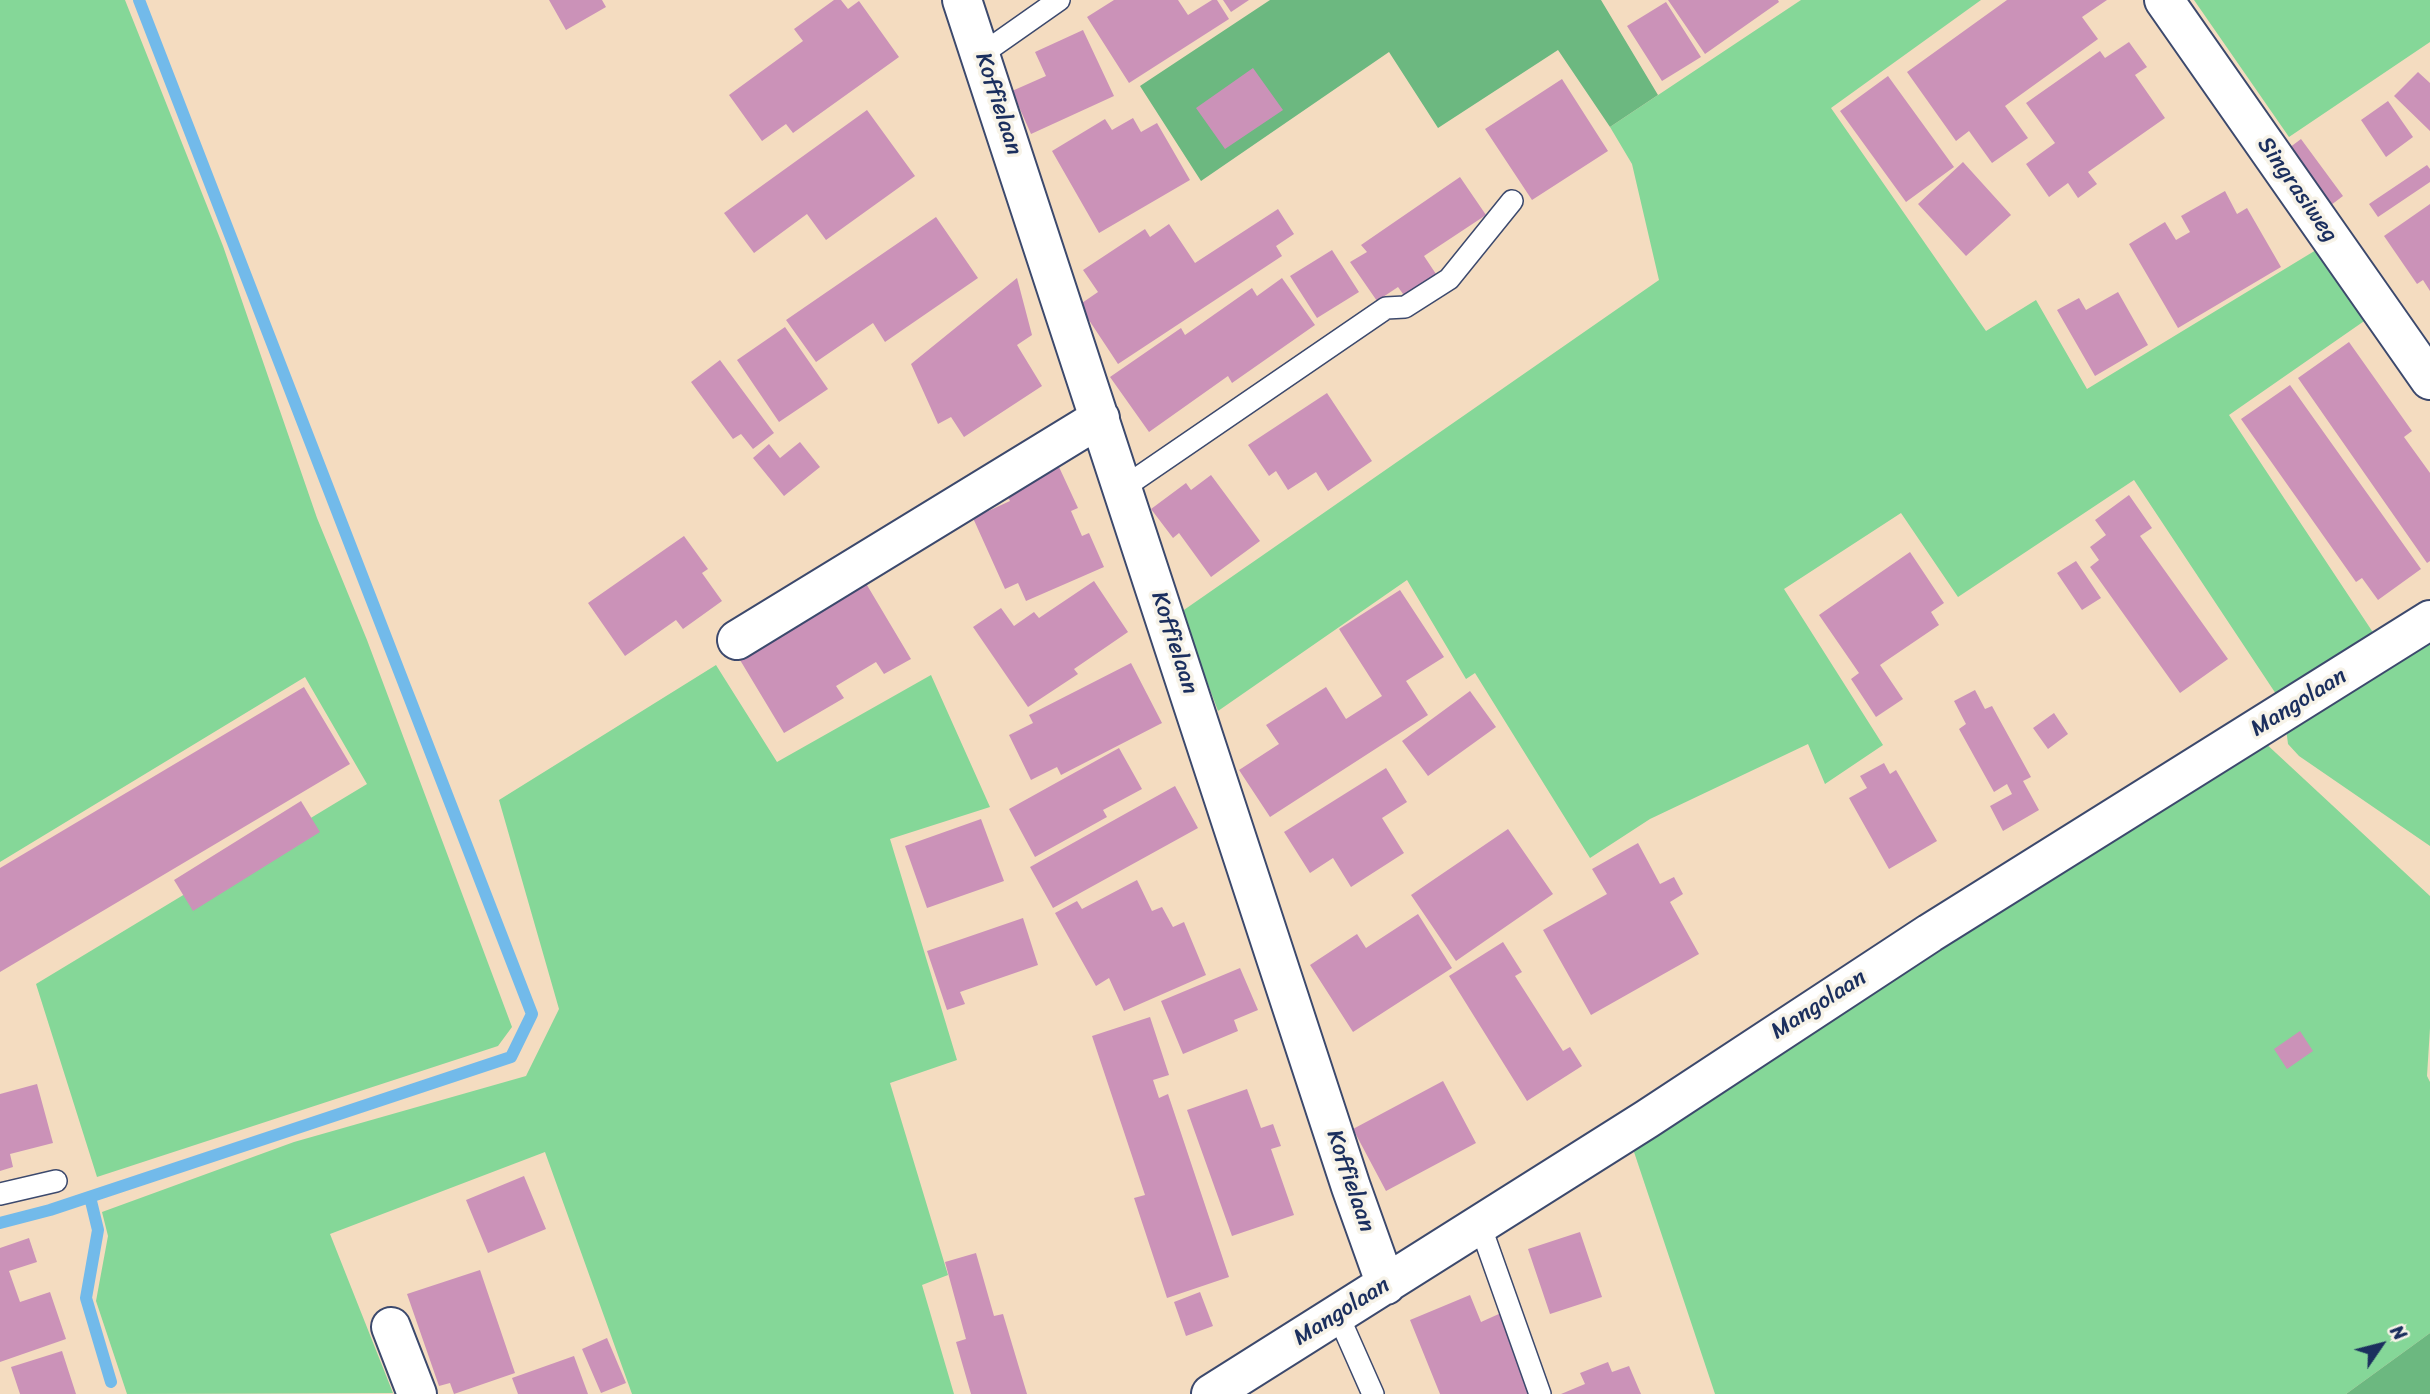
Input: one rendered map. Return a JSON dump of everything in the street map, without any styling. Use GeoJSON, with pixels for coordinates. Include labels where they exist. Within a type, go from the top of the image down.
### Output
{"type":"FeatureCollection","features":[{"type":"Feature","properties":{"kind":"street","name":"Koffielaan"},"geometry":{"type":"LineString","coordinates":[[962,0],[1386,1285]]}},
{"type":"Feature","properties":{"kind":"street","name":"Singrasiweg"},"geometry":{"type":"LineString","coordinates":[[2164,0],[2430,380]]}},
{"type":"Feature","properties":{"kind":"street"},"geometry":{"type":"LineString","coordinates":[[737,640],[1100,418]]}},
{"type":"Feature","properties":{"kind":"street","name":"Mangolaan"},"geometry":{"type":"LineString","coordinates":[[1211,1394],[1647,1119],[1930,933],[2430,620]]}},
{"type":"Feature","properties":{"kind":"street"},"geometry":{"type":"LineString","coordinates":[[391,1327],[417,1394]]}},
{"type":"Feature","properties":{"kind":"lane"},"geometry":{"type":"LineString","coordinates":[[982,54],[1059,0]]}},
{"type":"Feature","properties":{"kind":"lane"},"geometry":{"type":"LineString","coordinates":[[1123,488],[1386,308],[1405,307],[1450,279],[1512,201]]}},
{"type":"Feature","properties":{"kind":"lane"},"geometry":{"type":"LineString","coordinates":[[0,1194],[56,1181]]}},
{"type":"Feature","properties":{"kind":"lane"},"geometry":{"type":"LineString","coordinates":[[1480,1225],[1540,1394]]}},
{"type":"Feature","properties":{"kind":"lane"},"geometry":{"type":"LineString","coordinates":[[1338,1315],[1373,1394]]}},
{"type":"Feature","properties":{"kind":"green space"},"geometry":{"type":"Polygon","coordinates":[[[0,0],[125,0],[223,246],[317,518],[367,640],[512,1027],[498,1046],[97,1177],[36,984],[367,784],[305,677],[0,862],[0,0]]]}},
{"type":"Feature","properties":{"kind":"green space"},"geometry":{"type":"Polygon","coordinates":[[[1270,0],[1601,0],[1658,95],[1610,127],[1558,50],[1438,128],[1389,52],[1201,181],[1140,86],[1270,0]]]}},
{"type":"Feature","properties":{"kind":"green space"},"geometry":{"type":"Polygon","coordinates":[[[1801,0],[1981,0],[1831,108],[1986,331],[2036,300],[2087,389],[2321,247],[2370,317],[2229,415],[2376,637],[2278,697],[2134,480],[1958,597],[1901,513],[1784,589],[1883,745],[1825,784],[1808,744],[1650,819],[1590,858],[1475,673],[1466,679],[1407,580],[1218,711],[1181,612],[1659,280],[1632,164],[1610,127],[1801,0]]]}},
{"type":"Feature","properties":{"kind":"green space"},"geometry":{"type":"Polygon","coordinates":[[[2194,0],[2430,0],[2430,42],[2289,137],[2194,0]]]}},
{"type":"Feature","properties":{"kind":"green space"},"geometry":{"type":"Polygon","coordinates":[[[2430,632],[2430,846],[2299,756],[2288,744],[2286,728],[2430,632]]]}},
{"type":"Feature","properties":{"kind":"green space"},"geometry":{"type":"Polygon","coordinates":[[[716,665],[777,762],[931,675],[990,807],[890,839],[957,1060],[890,1083],[948,1275],[922,1285],[954,1394],[632,1394],[545,1152],[330,1234],[393,1393],[127,1394],[96,1301],[108,1236],[102,1212],[294,1142],[526,1076],[559,1009],[499,800],[716,665]]]}},
{"type":"Feature","properties":{"kind":"green space"},"geometry":{"type":"Polygon","coordinates":[[[2262,740],[2430,896],[2430,1028],[2427,1076],[2430,1082],[2430,1333],[2346,1394],[1715,1394],[1630,1140],[2262,740]]]}},
{"type":"Feature","properties":{"kind":"green space"},"geometry":{"type":"Polygon","coordinates":[[[2430,1333],[2430,1394],[2346,1394],[2430,1333]]]}},
{"type":"Feature","properties":{"kind":"building"},"geometry":{"type":"Polygon","coordinates":[[[549,0],[602,0],[606,7],[566,30],[549,0]]]}},
{"type":"Feature","properties":{"kind":"building"},"geometry":{"type":"Polygon","coordinates":[[[834,0],[841,0],[848,9],[859,1],[899,57],[793,133],[786,124],[762,141],[729,95],[803,41],[794,29],[834,0]]]}},
{"type":"Feature","properties":{"kind":"building"},"geometry":{"type":"Polygon","coordinates":[[[1114,0],[1178,0],[1188,15],[1212,0],[1217,0],[1229,19],[1129,83],[1087,17],[1114,0]]]}},
{"type":"Feature","properties":{"kind":"building"},"geometry":{"type":"Polygon","coordinates":[[[1223,0],[1249,0],[1231,12],[1223,0]]]}},
{"type":"Feature","properties":{"kind":"building"},"geometry":{"type":"Polygon","coordinates":[[[1668,0],[1778,0],[1779,2],[1705,54],[1668,0]]]}},
{"type":"Feature","properties":{"kind":"building"},"geometry":{"type":"Polygon","coordinates":[[[2007,0],[2107,0],[2082,17],[2098,39],[2005,106],[2028,138],[1992,163],[1969,131],[1956,141],[1907,72],[2007,0]]]}},
{"type":"Feature","properties":{"kind":"building"},"geometry":{"type":"Polygon","coordinates":[[[1666,2],[1701,57],[1662,81],[1627,26],[1666,2]]]}},
{"type":"Feature","properties":{"kind":"building"},"geometry":{"type":"Polygon","coordinates":[[[1083,30],[1114,96],[1031,134],[1012,91],[1046,76],[1035,52],[1083,30]]]}},
{"type":"Feature","properties":{"kind":"building"},"geometry":{"type":"Polygon","coordinates":[[[2129,42],[2147,67],[2135,75],[2165,118],[2088,172],[2097,184],[2078,198],[2068,183],[2049,197],[2026,164],[2055,143],[2026,103],[2100,51],[2105,58],[2129,42]]]}},
{"type":"Feature","properties":{"kind":"building"},"geometry":{"type":"Polygon","coordinates":[[[1253,68],[1283,110],[1225,149],[1196,108],[1253,68]]]}},
{"type":"Feature","properties":{"kind":"building"},"geometry":{"type":"Polygon","coordinates":[[[2418,72],[2430,83],[2430,131],[2394,96],[2418,72]]]}},
{"type":"Feature","properties":{"kind":"building"},"geometry":{"type":"Polygon","coordinates":[[[1888,76],[1954,167],[1906,202],[1840,111],[1888,76]]]}},
{"type":"Feature","properties":{"kind":"building"},"geometry":{"type":"Polygon","coordinates":[[[1562,79],[1608,151],[1532,200],[1485,129],[1562,79]]]}},
{"type":"Feature","properties":{"kind":"building"},"geometry":{"type":"Polygon","coordinates":[[[2388,101],[2413,137],[2386,157],[2361,120],[2388,101]]]}},
{"type":"Feature","properties":{"kind":"building"},"geometry":{"type":"Polygon","coordinates":[[[867,110],[915,176],[826,240],[807,214],[754,253],[724,213],[867,110]]]}},
{"type":"Feature","properties":{"kind":"building"},"geometry":{"type":"Polygon","coordinates":[[[1133,118],[1141,132],[1157,123],[1190,180],[1099,233],[1052,151],[1105,119],[1112,130],[1133,118]]]}},
{"type":"Feature","properties":{"kind":"building"},"geometry":{"type":"Polygon","coordinates":[[[2301,139],[2343,196],[2331,205],[2289,148],[2301,139]]]}},
{"type":"Feature","properties":{"kind":"building"},"geometry":{"type":"Polygon","coordinates":[[[1963,162],[2011,215],[1966,256],[1918,204],[1963,162]]]}},
{"type":"Feature","properties":{"kind":"building"},"geometry":{"type":"Polygon","coordinates":[[[2427,165],[2430,169],[2430,182],[2378,217],[2369,204],[2427,165]]]}},
{"type":"Feature","properties":{"kind":"building"},"geometry":{"type":"Polygon","coordinates":[[[1460,177],[1486,215],[1424,256],[1438,277],[1406,298],[1398,287],[1377,301],[1350,262],[1367,252],[1361,245],[1460,177]]]}},
{"type":"Feature","properties":{"kind":"building"},"geometry":{"type":"Polygon","coordinates":[[[2225,191],[2237,214],[2247,208],[2281,267],[2178,328],[2129,244],[2165,222],[2176,240],[2190,232],[2181,216],[2225,191]]]}},
{"type":"Feature","properties":{"kind":"building"},"geometry":{"type":"Polygon","coordinates":[[[2430,204],[2430,291],[2423,280],[2417,284],[2384,236],[2430,204]]]}},
{"type":"Feature","properties":{"kind":"building"},"geometry":{"type":"Polygon","coordinates":[[[1278,209],[1294,234],[1276,246],[1282,256],[1118,364],[1079,305],[1098,292],[1083,270],[1145,229],[1150,237],[1169,224],[1195,263],[1278,209]]]}},
{"type":"Feature","properties":{"kind":"building"},"geometry":{"type":"Polygon","coordinates":[[[936,217],[978,278],[885,342],[873,323],[816,362],[786,320],[936,217]]]}},
{"type":"Feature","properties":{"kind":"building"},"geometry":{"type":"Polygon","coordinates":[[[1332,250],[1359,292],[1317,318],[1290,276],[1332,250]]]}},
{"type":"Feature","properties":{"kind":"building"},"geometry":{"type":"Polygon","coordinates":[[[1017,278],[1032,335],[1017,345],[1042,386],[964,437],[951,417],[938,424],[911,364],[1017,278]]]}},
{"type":"Feature","properties":{"kind":"building"},"geometry":{"type":"Polygon","coordinates":[[[1282,278],[1315,325],[1232,383],[1228,376],[1149,432],[1110,377],[1181,328],[1185,335],[1252,288],[1257,296],[1282,278]]]}},
{"type":"Feature","properties":{"kind":"building"},"geometry":{"type":"Polygon","coordinates":[[[2118,292],[2148,345],[2095,376],[2057,310],[2079,298],[2086,310],[2118,292]]]}},
{"type":"Feature","properties":{"kind":"building"},"geometry":{"type":"Polygon","coordinates":[[[785,327],[828,389],[779,422],[737,360],[785,327]]]}},
{"type":"Feature","properties":{"kind":"building"},"geometry":{"type":"Polygon","coordinates":[[[2349,342],[2412,431],[2404,437],[2430,473],[2430,561],[2427,563],[2298,378],[2349,342]]]}},
{"type":"Feature","properties":{"kind":"building"},"geometry":{"type":"Polygon","coordinates":[[[720,360],[774,433],[753,449],[741,434],[733,439],[691,382],[720,360]]]}},
{"type":"Feature","properties":{"kind":"building"},"geometry":{"type":"Polygon","coordinates":[[[2290,385],[2421,569],[2378,600],[2362,578],[2356,582],[2241,419],[2290,385]]]}},
{"type":"Feature","properties":{"kind":"building"},"geometry":{"type":"Polygon","coordinates":[[[1327,393],[1372,461],[1328,491],[1316,472],[1288,490],[1276,471],[1269,476],[1248,445],[1327,393]]]}},
{"type":"Feature","properties":{"kind":"building"},"geometry":{"type":"Polygon","coordinates":[[[800,442],[820,467],[784,496],[753,458],[769,444],[780,458],[800,442]]]}},
{"type":"Feature","properties":{"kind":"building"},"geometry":{"type":"Polygon","coordinates":[[[1059,467],[1078,508],[1071,511],[1082,536],[1089,533],[1104,567],[1026,601],[1018,583],[1005,589],[973,518],[1010,501],[1005,491],[1059,467]]]}},
{"type":"Feature","properties":{"kind":"building"},"geometry":{"type":"Polygon","coordinates":[[[1211,475],[1260,541],[1211,577],[1179,533],[1173,538],[1151,509],[1186,483],[1191,490],[1211,475]]]}},
{"type":"Feature","properties":{"kind":"building"},"geometry":{"type":"Polygon","coordinates":[[[2129,495],[2152,528],[2140,536],[2228,659],[2180,693],[2090,567],[2099,560],[2090,547],[2106,535],[2095,520],[2129,495]]]}},
{"type":"Feature","properties":{"kind":"building"},"geometry":{"type":"Polygon","coordinates":[[[684,536],[708,569],[702,573],[722,601],[683,629],[676,620],[625,656],[588,603],[684,536]]]}},
{"type":"Feature","properties":{"kind":"building"},"geometry":{"type":"Polygon","coordinates":[[[1910,552],[1944,603],[1931,612],[1939,625],[1880,665],[1903,699],[1876,717],[1851,679],[1859,673],[1819,615],[1910,552]]]}},
{"type":"Feature","properties":{"kind":"building"},"geometry":{"type":"Polygon","coordinates":[[[2076,561],[2101,598],[2082,610],[2057,573],[2076,561]]]}},
{"type":"Feature","properties":{"kind":"building"},"geometry":{"type":"Polygon","coordinates":[[[858,570],[911,659],[884,674],[876,662],[836,686],[844,698],[784,733],[737,655],[858,570]]]}},
{"type":"Feature","properties":{"kind":"building"},"geometry":{"type":"Polygon","coordinates":[[[1094,581],[1128,632],[1074,669],[1078,674],[1028,707],[973,627],[1001,608],[1014,626],[1034,612],[1039,618],[1094,581]]]}},
{"type":"Feature","properties":{"kind":"building"},"geometry":{"type":"Polygon","coordinates":[[[1400,590],[1444,657],[1406,681],[1428,715],[1270,817],[1239,770],[1279,744],[1266,725],[1326,687],[1346,719],[1382,696],[1339,629],[1400,590]]]}},
{"type":"Feature","properties":{"kind":"building"},"geometry":{"type":"Polygon","coordinates":[[[1131,663],[1162,723],[1061,775],[1057,767],[1031,780],[1009,735],[1033,723],[1029,715],[1131,663]]]}},
{"type":"Feature","properties":{"kind":"building"},"geometry":{"type":"Polygon","coordinates":[[[304,687],[350,764],[0,972],[0,868],[304,687]]]}},
{"type":"Feature","properties":{"kind":"building"},"geometry":{"type":"Polygon","coordinates":[[[1975,690],[1985,709],[1992,706],[2031,777],[2023,781],[2039,810],[2003,831],[1990,806],[2012,794],[2007,784],[1994,792],[1959,729],[1966,724],[1954,701],[1975,690]]]}},
{"type":"Feature","properties":{"kind":"building"},"geometry":{"type":"Polygon","coordinates":[[[1470,691],[1496,727],[1428,776],[1402,741],[1470,691]]]}},
{"type":"Feature","properties":{"kind":"building"},"geometry":{"type":"Polygon","coordinates":[[[2054,713],[2068,734],[2048,749],[2033,728],[2054,713]]]}},
{"type":"Feature","properties":{"kind":"building"},"geometry":{"type":"Polygon","coordinates":[[[1119,748],[1142,789],[1103,810],[1107,817],[1035,857],[1009,809],[1119,748]]]}},
{"type":"Feature","properties":{"kind":"building"},"geometry":{"type":"Polygon","coordinates":[[[1884,763],[1890,774],[1896,770],[1937,841],[1889,869],[1849,798],[1867,788],[1860,776],[1884,763]]]}},
{"type":"Feature","properties":{"kind":"building"},"geometry":{"type":"Polygon","coordinates":[[[1386,768],[1407,802],[1382,818],[1404,853],[1351,887],[1333,858],[1310,873],[1284,832],[1386,768]]]}},
{"type":"Feature","properties":{"kind":"building"},"geometry":{"type":"Polygon","coordinates":[[[1175,786],[1198,828],[1053,908],[1030,867],[1175,786]]]}},
{"type":"Feature","properties":{"kind":"building"},"geometry":{"type":"Polygon","coordinates":[[[301,801],[320,832],[193,911],[174,880],[301,801]]]}},
{"type":"Feature","properties":{"kind":"building"},"geometry":{"type":"Polygon","coordinates":[[[981,819],[1004,881],[927,908],[905,846],[981,819]]]}},
{"type":"Feature","properties":{"kind":"building"},"geometry":{"type":"Polygon","coordinates":[[[1508,829],[1553,894],[1456,961],[1411,895],[1508,829]]]}},
{"type":"Feature","properties":{"kind":"building"},"geometry":{"type":"Polygon","coordinates":[[[1638,843],[1660,884],[1674,877],[1683,894],[1670,902],[1699,954],[1591,1015],[1543,930],[1607,894],[1592,869],[1638,843]]]}},
{"type":"Feature","properties":{"kind":"building"},"geometry":{"type":"Polygon","coordinates":[[[1137,880],[1152,911],[1162,907],[1173,927],[1184,922],[1206,975],[1124,1011],[1109,978],[1096,986],[1055,913],[1077,901],[1082,909],[1137,880]]]}},
{"type":"Feature","properties":{"kind":"building"},"geometry":{"type":"Polygon","coordinates":[[[1418,914],[1452,968],[1353,1032],[1310,965],[1357,934],[1366,948],[1418,914]]]}},
{"type":"Feature","properties":{"kind":"building"},"geometry":{"type":"Polygon","coordinates":[[[1023,918],[1038,965],[960,992],[965,1004],[947,1010],[927,951],[1023,918]]]}},
{"type":"Feature","properties":{"kind":"building"},"geometry":{"type":"Polygon","coordinates":[[[1503,942],[1522,972],[1515,976],[1563,1051],[1570,1047],[1582,1066],[1527,1101],[1449,976],[1503,942]]]}},
{"type":"Feature","properties":{"kind":"building"},"geometry":{"type":"Polygon","coordinates":[[[1240,968],[1258,1010],[1234,1020],[1238,1031],[1183,1054],[1161,1001],[1240,968]]]}},
{"type":"Feature","properties":{"kind":"building"},"geometry":{"type":"Polygon","coordinates":[[[1150,1017],[1169,1075],[1153,1080],[1159,1098],[1168,1094],[1229,1277],[1167,1298],[1134,1198],[1145,1195],[1092,1036],[1150,1017]]]}},
{"type":"Feature","properties":{"kind":"building"},"geometry":{"type":"Polygon","coordinates":[[[2300,1031],[2313,1051],[2287,1069],[2274,1049],[2300,1031]]]}},
{"type":"Feature","properties":{"kind":"building"},"geometry":{"type":"Polygon","coordinates":[[[1443,1081],[1476,1143],[1386,1191],[1353,1129],[1443,1081]]]}},
{"type":"Feature","properties":{"kind":"building"},"geometry":{"type":"Polygon","coordinates":[[[37,1084],[53,1143],[10,1154],[13,1167],[0,1171],[0,1094],[37,1084]]]}},
{"type":"Feature","properties":{"kind":"building"},"geometry":{"type":"Polygon","coordinates":[[[1247,1089],[1261,1128],[1273,1124],[1281,1146],[1271,1149],[1294,1215],[1232,1236],[1187,1110],[1247,1089]]]}},
{"type":"Feature","properties":{"kind":"building"},"geometry":{"type":"Polygon","coordinates":[[[524,1176],[546,1229],[488,1253],[466,1200],[524,1176]]]}},
{"type":"Feature","properties":{"kind":"building"},"geometry":{"type":"Polygon","coordinates":[[[1580,1232],[1602,1297],[1550,1314],[1528,1249],[1580,1232]]]}},
{"type":"Feature","properties":{"kind":"building"},"geometry":{"type":"Polygon","coordinates":[[[29,1238],[37,1262],[9,1271],[20,1302],[50,1292],[66,1339],[0,1362],[0,1248],[29,1238]]]}},
{"type":"Feature","properties":{"kind":"building"},"geometry":{"type":"Polygon","coordinates":[[[976,1253],[994,1316],[1003,1314],[1027,1394],[971,1394],[956,1342],[966,1339],[945,1262],[976,1253]]]}},
{"type":"Feature","properties":{"kind":"building"},"geometry":{"type":"Polygon","coordinates":[[[480,1270],[515,1373],[454,1394],[450,1383],[439,1386],[407,1294],[480,1270]]]}},
{"type":"Feature","properties":{"kind":"building"},"geometry":{"type":"Polygon","coordinates":[[[1200,1292],[1213,1326],[1186,1336],[1174,1302],[1200,1292]]]}},
{"type":"Feature","properties":{"kind":"building"},"geometry":{"type":"Polygon","coordinates":[[[1470,1295],[1481,1322],[1501,1313],[1534,1394],[1440,1394],[1410,1320],[1470,1295]]]}},
{"type":"Feature","properties":{"kind":"building"},"geometry":{"type":"Polygon","coordinates":[[[607,1338],[626,1383],[601,1393],[582,1349],[607,1338]]]}},
{"type":"Feature","properties":{"kind":"building"},"geometry":{"type":"Polygon","coordinates":[[[62,1351],[76,1394],[20,1394],[11,1367],[62,1351]]]}},
{"type":"Feature","properties":{"kind":"building"},"geometry":{"type":"Polygon","coordinates":[[[574,1356],[588,1394],[518,1394],[512,1378],[574,1356]]]}},
{"type":"Feature","properties":{"kind":"building"},"geometry":{"type":"Polygon","coordinates":[[[1608,1362],[1612,1372],[1629,1366],[1641,1394],[1561,1394],[1585,1384],[1580,1373],[1608,1362]]]}},
{"type":"Feature","properties":{"kind":"waterway"},"geometry":{"type":"LineString","coordinates":[[0,1223],[50,1210],[511,1057],[532,1014],[139,0]]}},
{"type":"Feature","properties":{"kind":"waterway"},"geometry":{"type":"LineString","coordinates":[[90,1197],[98,1230],[86,1298],[111,1382]]}}]}
